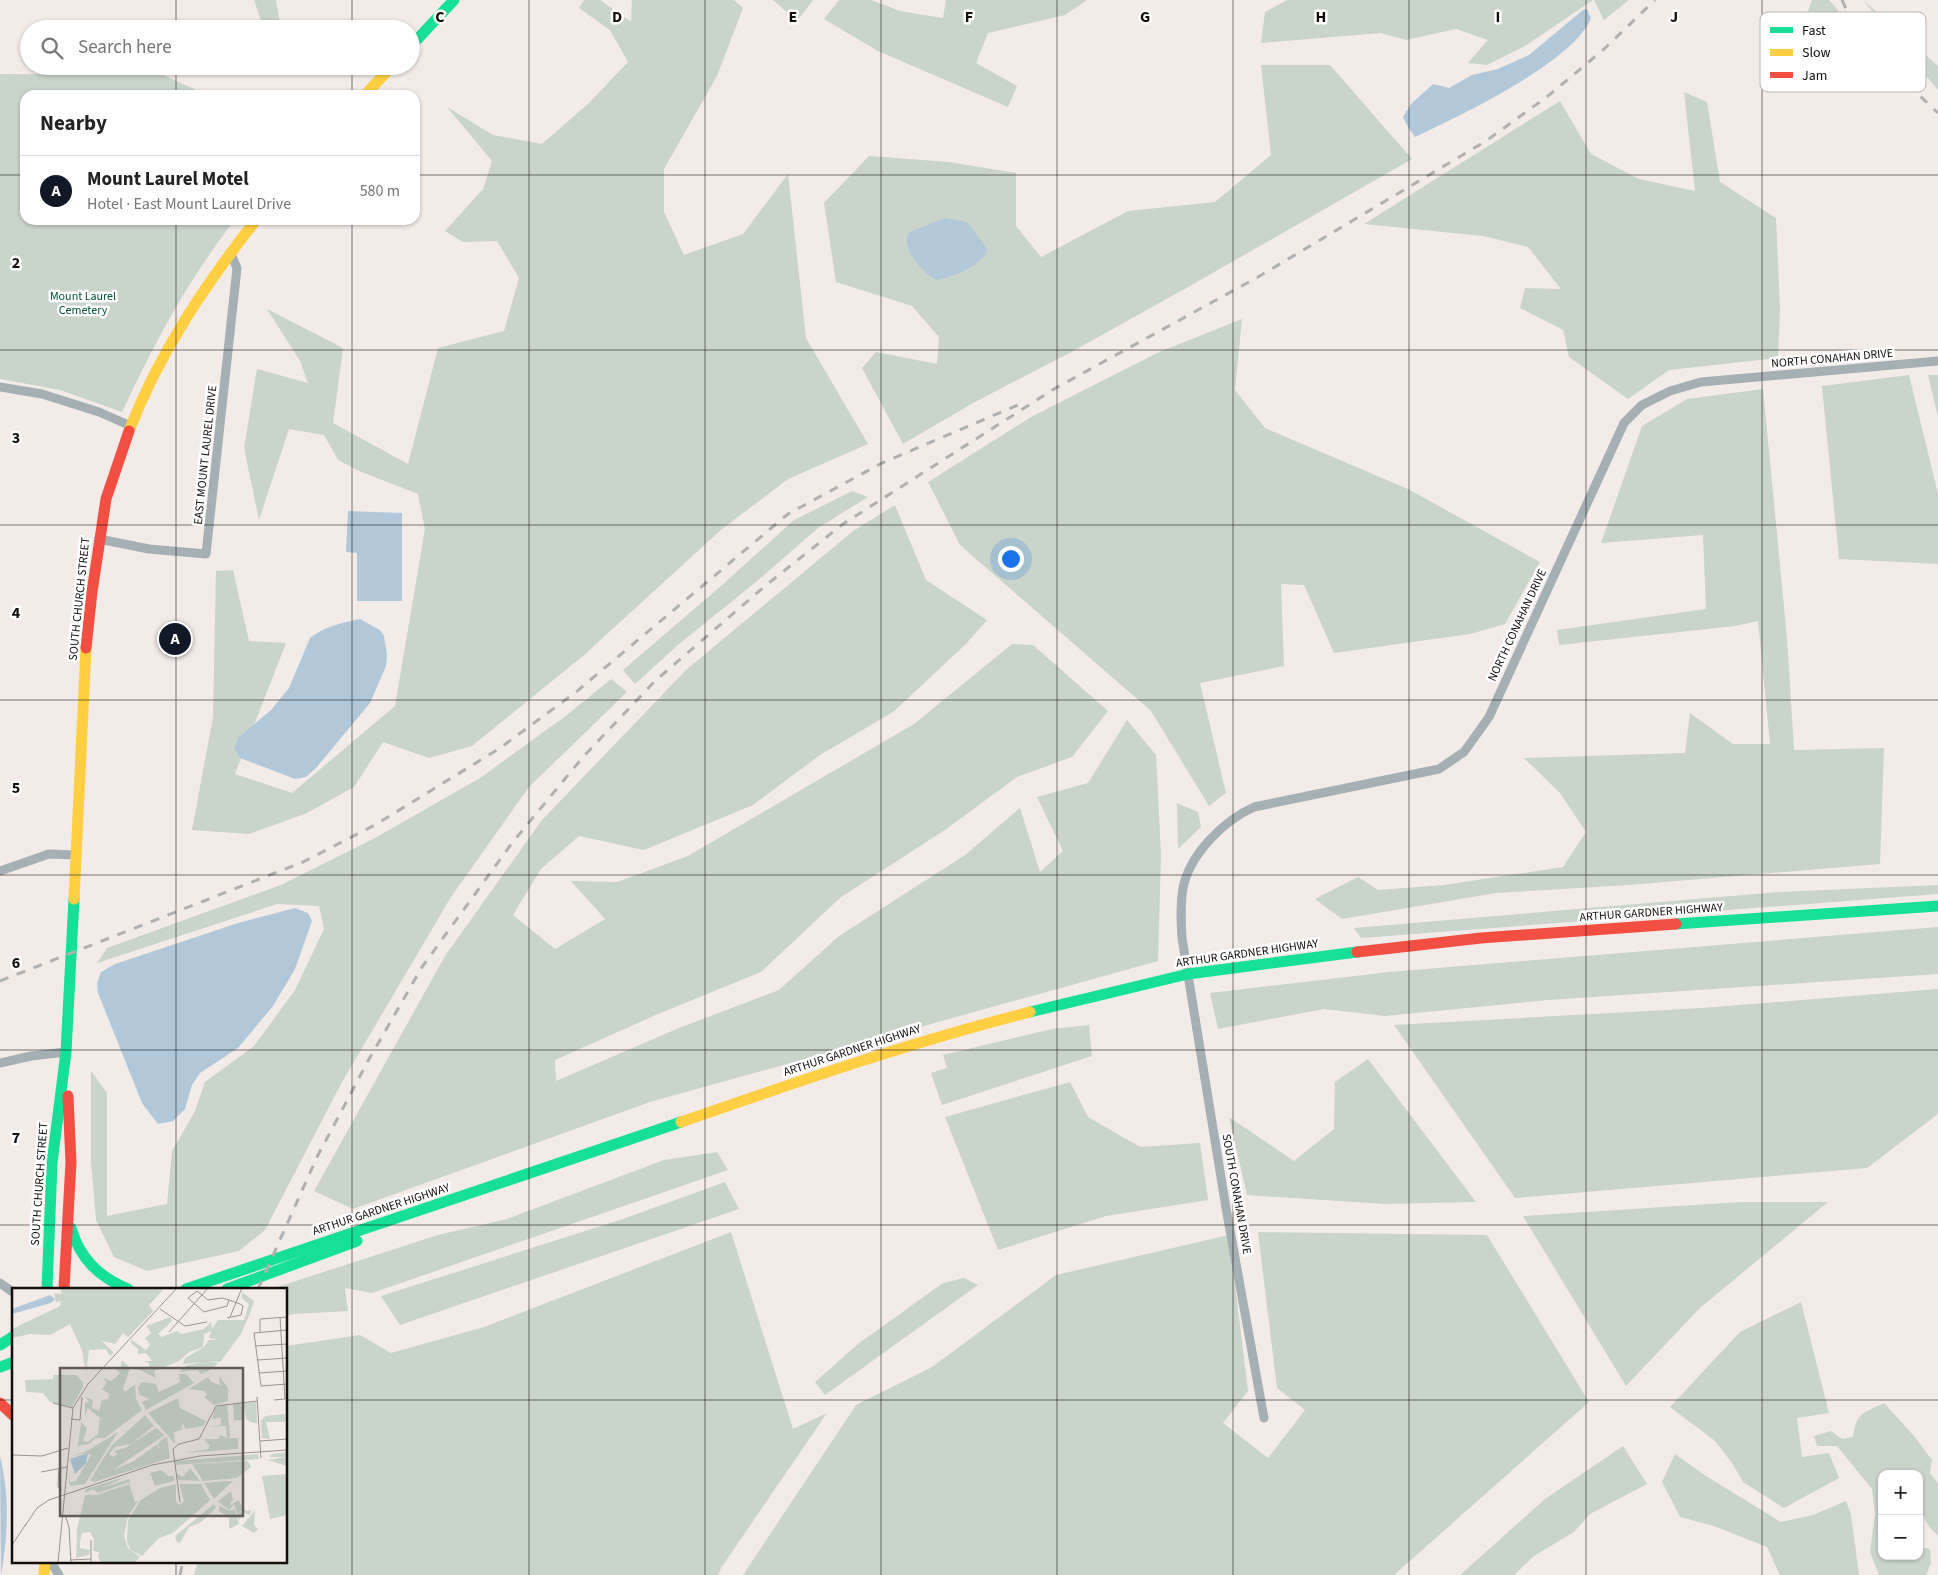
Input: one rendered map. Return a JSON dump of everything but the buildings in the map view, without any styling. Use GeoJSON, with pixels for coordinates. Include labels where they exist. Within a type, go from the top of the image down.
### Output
{"type":"FeatureCollection","features":[{"type":"Feature","properties":{"kind":"main road"},"geometry":{"type":"LineString","coordinates":[[420,36],[454,0]]}},
{"type":"Feature","properties":{"kind":"main road"},"geometry":{"type":"LineString","coordinates":[[370,90],[384,75]]}},
{"type":"Feature","properties":{"kind":"main road","name":"SOUTH CHURCH STREET"},"geometry":{"type":"LineString","coordinates":[[46,1285],[52,1163],[66,1052],[87,629],[99,539],[107,496],[131,426],[162,356],[202,290],[252,225]]}},
{"type":"Feature","properties":{"kind":"main road","name":"ARTHUR GARDNER HIGHWAY"},"geometry":{"type":"LineString","coordinates":[[189,1288],[863,1059],[966,1028],[1107,992],[1188,974],[1328,955],[1481,938],[1938,906]]}},
{"type":"Feature","properties":{"kind":"main road","name":"SOUTH CHURCH STREET"},"geometry":{"type":"LineString","coordinates":[[64,1288],[71,1162],[66,1052]]}},
{"type":"Feature","properties":{"kind":"main road","name":"ARTHUR GARDNER HIGHWAY"},"geometry":{"type":"LineString","coordinates":[[230,1288],[585,1155]]}},
{"type":"Feature","properties":{"kind":"main road"},"geometry":{"type":"LineString","coordinates":[[68,1213],[78,1248],[85,1260],[104,1277],[126,1288]]}},
{"type":"Feature","properties":{"kind":"main road"},"geometry":{"type":"LineString","coordinates":[[0,1345],[12,1337]]}},
{"type":"Feature","properties":{"kind":"main road"},"geometry":{"type":"LineString","coordinates":[[0,1367],[12,1363]]}},
{"type":"Feature","properties":{"kind":"main road"},"geometry":{"type":"LineString","coordinates":[[0,1403],[12,1414]]}},
{"type":"Feature","properties":{"kind":"main road"},"geometry":{"type":"LineString","coordinates":[[37,1562],[37,1575]]}},
{"type":"Feature","properties":{"kind":"main road"},"geometry":{"type":"LineString","coordinates":[[44,1575],[45,1562]]}},
{"type":"Feature","properties":{"kind":"street","name":"EAST MOUNT LAUREL DRIVE"},"geometry":{"type":"LineString","coordinates":[[99,539],[149,549],[206,554],[237,268],[230,252]]}},
{"type":"Feature","properties":{"kind":"street","name":"NORTH CONAHAN DRIVE"},"geometry":{"type":"LineString","coordinates":[[1188,974],[1180,915],[1183,887],[1193,861],[1216,834],[1240,813],[1254,807],[1439,770],[1464,752],[1489,716],[1624,423],[1642,405],[1670,391],[1701,382],[1938,361]]}},
{"type":"Feature","properties":{"kind":"street"},"geometry":{"type":"LineString","coordinates":[[0,387],[42,394],[99,412],[131,426]]}},
{"type":"Feature","properties":{"kind":"street"},"geometry":{"type":"LineString","coordinates":[[0,871],[49,854],[77,855]]}},
{"type":"Feature","properties":{"kind":"street","name":"SOUTH CONAHAN DRIVE"},"geometry":{"type":"LineString","coordinates":[[1188,974],[1226,1208],[1264,1418]]}},
{"type":"Feature","properties":{"kind":"street"},"geometry":{"type":"LineString","coordinates":[[0,1063],[31,1056],[66,1052]]}},
{"type":"Feature","properties":{"kind":"street"},"geometry":{"type":"LineString","coordinates":[[0,1282],[12,1291]]}},
{"type":"Feature","properties":{"kind":"street"},"geometry":{"type":"LineString","coordinates":[[51,1562],[58,1575]]}},
{"type":"Feature","properties":{"kind":"green space"},"geometry":{"type":"Polygon","coordinates":[[[254,0],[276,0],[279,20],[261,20],[254,0]]]}},
{"type":"Feature","properties":{"kind":"green space"},"geometry":{"type":"Polygon","coordinates":[[[584,0],[600,0],[631,22],[632,0],[734,0],[743,8],[717,76],[664,169],[664,212],[684,255],[743,234],[788,174],[806,338],[868,444],[788,479],[722,529],[583,656],[472,746],[429,758],[383,742],[354,787],[307,813],[249,834],[192,830],[213,717],[216,571],[233,570],[249,641],[286,643],[235,774],[292,793],[395,706],[425,529],[418,494],[359,471],[338,460],[324,435],[289,429],[259,520],[244,448],[257,369],[308,383],[300,361],[267,309],[343,348],[333,423],[408,464],[438,348],[504,331],[519,278],[497,241],[463,242],[445,231],[483,189],[492,161],[447,107],[493,135],[542,144],[589,103],[628,62],[610,30],[579,8],[584,0]]]}},
{"type":"Feature","properties":{"kind":"green space"},"geometry":{"type":"Polygon","coordinates":[[[773,0],[813,0],[797,21],[773,0]]]}},
{"type":"Feature","properties":{"kind":"green space"},"geometry":{"type":"Polygon","coordinates":[[[839,0],[871,0],[900,11],[943,18],[946,0],[1087,0],[1065,15],[988,33],[976,63],[1017,86],[1008,107],[878,51],[824,19],[839,0]]]}},
{"type":"Feature","properties":{"kind":"green space"},"geometry":{"type":"Polygon","coordinates":[[[1287,0],[1593,0],[1525,46],[1487,65],[1468,63],[1488,40],[1456,29],[1406,40],[1381,33],[1261,43],[1265,12],[1287,0]]]}},
{"type":"Feature","properties":{"kind":"green space"},"geometry":{"type":"Polygon","coordinates":[[[1594,0],[1629,0],[1604,20],[1594,0]]]}},
{"type":"Feature","properties":{"kind":"green space"},"geometry":{"type":"Polygon","coordinates":[[[1812,0],[1829,0],[1839,12],[1808,12],[1812,0]]]}},
{"type":"Feature","properties":{"kind":"green space"},"geometry":{"type":"Polygon","coordinates":[[[1863,0],[1877,12],[1873,12],[1863,0]]]}},
{"type":"Feature","properties":{"kind":"green space"},"geometry":{"type":"Polygon","coordinates":[[[1926,55],[1938,66],[1938,90],[1926,76],[1926,55]]]}},
{"type":"Feature","properties":{"kind":"green space"},"geometry":{"type":"Polygon","coordinates":[[[1261,65],[1330,65],[1412,159],[1188,287],[1075,350],[973,403],[903,444],[862,368],[876,352],[937,364],[939,337],[912,306],[836,282],[824,203],[869,156],[949,162],[1016,173],[1016,226],[1041,257],[1128,211],[1215,202],[1271,155],[1261,65]]]}},
{"type":"Feature","properties":{"kind":"green space","name":"Mount Laurel Cemetery"},"geometry":{"type":"Polygon","coordinates":[[[0,74],[163,75],[194,89],[20,90],[20,225],[231,225],[187,289],[122,412],[60,390],[0,379],[0,74]]]}},
{"type":"Feature","properties":{"kind":"green space"},"geometry":{"type":"Polygon","coordinates":[[[1684,92],[1707,102],[1720,182],[1776,218],[1780,309],[1778,358],[1669,370],[1628,399],[1569,357],[1563,330],[1520,308],[1525,288],[1561,289],[1528,247],[1483,236],[1364,224],[1560,101],[1591,154],[1639,179],[1695,191],[1684,92]]]}},
{"type":"Feature","properties":{"kind":"green space"},"geometry":{"type":"Polygon","coordinates":[[[1242,319],[1235,390],[1265,428],[1408,489],[1540,562],[1505,624],[1470,634],[1334,653],[1304,585],[1281,584],[1284,666],[1200,683],[1226,793],[1209,806],[1151,711],[960,545],[928,482],[1031,417],[1157,353],[1242,319]]]}},
{"type":"Feature","properties":{"kind":"green space"},"geometry":{"type":"Polygon","coordinates":[[[1909,375],[1938,494],[1938,564],[1839,559],[1822,386],[1909,375]]]}},
{"type":"Feature","properties":{"kind":"green space"},"geometry":{"type":"Polygon","coordinates":[[[1928,375],[1938,375],[1938,417],[1928,375]]]}},
{"type":"Feature","properties":{"kind":"green space"},"geometry":{"type":"Polygon","coordinates":[[[1763,389],[1787,638],[1794,750],[1884,748],[1880,864],[1629,885],[1496,893],[1342,919],[1315,899],[1358,877],[1378,890],[1444,885],[1563,867],[1586,832],[1560,793],[1524,758],[1685,753],[1690,713],[1733,744],[1770,744],[1758,621],[1735,626],[1559,645],[1557,630],[1706,609],[1703,535],[1601,543],[1642,426],[1687,399],[1763,389]]]}},
{"type":"Feature","properties":{"kind":"green space"},"geometry":{"type":"Polygon","coordinates":[[[852,491],[868,497],[818,528],[756,582],[679,644],[635,684],[623,670],[794,520],[852,491]]]}},
{"type":"Feature","properties":{"kind":"green space"},"geometry":{"type":"Polygon","coordinates":[[[895,505],[926,580],[987,620],[965,645],[893,712],[820,755],[753,805],[644,850],[579,836],[541,869],[513,915],[555,949],[605,919],[571,881],[617,882],[688,856],[914,724],[1012,644],[1033,645],[1108,711],[1072,757],[1017,777],[945,830],[841,897],[761,972],[658,1014],[555,1060],[556,1081],[679,1028],[779,990],[839,936],[965,855],[1020,808],[1040,872],[1063,851],[1037,797],[1088,783],[1127,720],[1156,755],[1161,854],[1158,961],[650,1102],[353,1209],[314,1191],[445,956],[542,820],[686,670],[853,531],[895,505]]]}},
{"type":"Feature","properties":{"kind":"green space"},"geometry":{"type":"Polygon","coordinates":[[[611,679],[627,692],[529,787],[451,897],[342,1082],[265,1230],[239,1251],[147,1271],[114,1257],[96,1220],[91,1162],[91,1071],[107,1093],[107,1216],[167,1204],[172,1151],[195,1111],[205,1082],[254,1046],[295,990],[324,929],[319,906],[277,904],[97,963],[107,948],[281,885],[375,838],[480,778],[567,715],[611,679]]]}},
{"type":"Feature","properties":{"kind":"green space"},"geometry":{"type":"Polygon","coordinates":[[[1177,803],[1198,812],[1201,827],[1178,849],[1177,803]]]}},
{"type":"Feature","properties":{"kind":"green space"},"geometry":{"type":"Polygon","coordinates":[[[1938,885],[1938,894],[1361,938],[1354,928],[1779,892],[1938,885]]]}},
{"type":"Feature","properties":{"kind":"green space"},"geometry":{"type":"Polygon","coordinates":[[[1938,927],[1938,974],[1548,1000],[1385,1016],[1324,1009],[1218,1029],[1210,993],[1389,972],[1938,927]]]}},
{"type":"Feature","properties":{"kind":"green space"},"geometry":{"type":"Polygon","coordinates":[[[1938,989],[1938,1114],[1867,1168],[1515,1198],[1394,1025],[1702,1008],[1938,989]]]}},
{"type":"Feature","properties":{"kind":"green space"},"geometry":{"type":"Polygon","coordinates":[[[1089,1025],[1092,1056],[942,1105],[931,1073],[947,1068],[943,1055],[1052,1029],[1089,1025]]]}},
{"type":"Feature","properties":{"kind":"green space"},"geometry":{"type":"Polygon","coordinates":[[[1368,1059],[1476,1202],[1384,1204],[1247,1195],[1229,1117],[1294,1161],[1334,1129],[1335,1082],[1368,1059]]]}},
{"type":"Feature","properties":{"kind":"green space"},"geometry":{"type":"Polygon","coordinates":[[[1070,1082],[1088,1117],[1140,1147],[1200,1143],[1208,1200],[1106,1216],[998,1250],[945,1117],[1070,1082]]]}},
{"type":"Feature","properties":{"kind":"green space"},"geometry":{"type":"Polygon","coordinates":[[[717,1152],[728,1170],[372,1293],[345,1288],[348,1311],[288,1316],[288,1288],[274,1288],[438,1235],[507,1219],[664,1160],[717,1152]]]}},
{"type":"Feature","properties":{"kind":"green space"},"geometry":{"type":"Polygon","coordinates":[[[725,1182],[739,1209],[400,1325],[381,1296],[623,1219],[725,1182]]]}},
{"type":"Feature","properties":{"kind":"green space"},"geometry":{"type":"Polygon","coordinates":[[[1741,1202],[1828,1202],[1700,1308],[1626,1386],[1523,1216],[1741,1202]]]}},
{"type":"Feature","properties":{"kind":"green space"},"geometry":{"type":"Polygon","coordinates":[[[731,1232],[793,1429],[827,1413],[718,1575],[194,1575],[198,1562],[288,1562],[288,1346],[360,1335],[391,1353],[484,1327],[731,1232]]]}},
{"type":"Feature","properties":{"kind":"green space"},"geometry":{"type":"Polygon","coordinates":[[[1258,1232],[1487,1235],[1589,1402],[1394,1575],[743,1575],[856,1405],[932,1367],[1056,1275],[1229,1235],[1248,1391],[1223,1423],[1268,1458],[1305,1410],[1277,1388],[1258,1232]]]}},
{"type":"Feature","properties":{"kind":"green space"},"geometry":{"type":"Polygon","coordinates":[[[964,1278],[978,1285],[825,1395],[815,1382],[858,1344],[943,1283],[964,1278]]]}},
{"type":"Feature","properties":{"kind":"green space"},"geometry":{"type":"Polygon","coordinates":[[[1801,1302],[1829,1413],[1797,1418],[1802,1457],[1829,1453],[1839,1478],[1784,1508],[1743,1482],[1732,1463],[1715,1441],[1670,1407],[1740,1332],[1801,1302]]]}},
{"type":"Feature","properties":{"kind":"green space"},"geometry":{"type":"Polygon","coordinates":[[[1884,1403],[1914,1436],[1932,1460],[1930,1473],[1938,1483],[1938,1535],[1931,1529],[1923,1515],[1923,1470],[1878,1470],[1878,1560],[1923,1560],[1923,1548],[1930,1549],[1931,1563],[1926,1575],[1879,1575],[1870,1552],[1875,1513],[1872,1489],[1837,1446],[1817,1446],[1814,1436],[1831,1431],[1842,1439],[1853,1437],[1859,1418],[1871,1409],[1884,1403]]]}},
{"type":"Feature","properties":{"kind":"green space"},"geometry":{"type":"Polygon","coordinates":[[[1623,1446],[1647,1484],[1590,1514],[1574,1532],[1534,1556],[1514,1575],[1460,1575],[1545,1499],[1623,1446]]]}},
{"type":"Feature","properties":{"kind":"green space"},"geometry":{"type":"Polygon","coordinates":[[[1675,1454],[1706,1476],[1781,1522],[1813,1515],[1846,1501],[1851,1514],[1859,1575],[1780,1575],[1767,1547],[1714,1526],[1680,1517],[1662,1482],[1675,1454]]]}},
{"type":"Feature","properties":{"kind":"water"},"geometry":{"type":"Polygon","coordinates":[[[1587,9],[1591,18],[1580,35],[1539,70],[1485,102],[1415,137],[1409,129],[1403,117],[1411,104],[1433,84],[1449,88],[1472,75],[1498,69],[1529,55],[1583,10],[1587,9]]]}},
{"type":"Feature","properties":{"kind":"water"},"geometry":{"type":"Polygon","coordinates":[[[944,218],[967,222],[987,249],[985,255],[974,265],[958,273],[936,280],[914,260],[910,253],[907,239],[908,233],[944,218]]]}},
{"type":"Feature","properties":{"kind":"water"},"geometry":{"type":"Polygon","coordinates":[[[348,511],[402,513],[402,601],[357,601],[357,553],[346,552],[348,511]]]}},
{"type":"Feature","properties":{"kind":"water"},"geometry":{"type":"Polygon","coordinates":[[[360,619],[380,630],[384,636],[387,655],[386,666],[370,703],[316,768],[306,777],[295,779],[240,758],[234,748],[239,737],[271,710],[289,688],[310,638],[327,628],[360,619]]]}},
{"type":"Feature","properties":{"kind":"water"},"geometry":{"type":"Polygon","coordinates":[[[295,908],[308,913],[312,921],[295,969],[273,1006],[238,1048],[200,1073],[192,1085],[185,1109],[173,1121],[158,1124],[142,1103],[98,993],[97,983],[101,972],[115,964],[238,923],[295,908]]]}},
{"type":"Feature","properties":{"kind":"water"},"geometry":{"type":"Polygon","coordinates":[[[0,1456],[7,1501],[5,1545],[1,1575],[0,1456]]]}},
{"type":"Feature","properties":{"kind":"railway"},"geometry":{"type":"LineString","coordinates":[[258,1288],[317,1157],[368,1061],[422,967],[512,843],[583,757],[655,681],[765,586],[843,524],[1054,389],[1258,277],[1486,141],[1548,96],[1603,50],[1655,0]]}},
{"type":"Feature","properties":{"kind":"railway"},"geometry":{"type":"LineString","coordinates":[[1842,0],[1847,12]]}},
{"type":"Feature","properties":{"kind":"railway"},"geometry":{"type":"LineString","coordinates":[[1916,92],[1938,113]]}},
{"type":"Feature","properties":{"kind":"railway"},"geometry":{"type":"LineString","coordinates":[[0,981],[303,862],[375,825],[500,748],[576,692],[788,514],[882,463],[1025,402]]}},
{"type":"Feature","properties":{"kind":"railway"},"geometry":{"type":"LineString","coordinates":[[180,1575],[183,1562]]}},
{"type":"Feature","properties":{"kind":"traffic: fast"},"geometry":{"type":"LineString","coordinates":[[420,36],[454,0]]}},
{"type":"Feature","properties":{"kind":"traffic: fast"},"geometry":{"type":"LineString","coordinates":[[47,1288],[52,1163],[66,1052],[74,899]]}},
{"type":"Feature","properties":{"kind":"traffic: fast"},"geometry":{"type":"LineString","coordinates":[[1676,924],[1938,906]]}},
{"type":"Feature","properties":{"kind":"traffic: fast"},"geometry":{"type":"LineString","coordinates":[[1030,1012],[1188,974],[1357,952]]}},
{"type":"Feature","properties":{"kind":"traffic: fast"},"geometry":{"type":"LineString","coordinates":[[189,1288],[681,1122]]}},
{"type":"Feature","properties":{"kind":"traffic: fast"},"geometry":{"type":"LineString","coordinates":[[71,1228],[80,1249],[92,1266],[108,1279],[126,1288]]}},
{"type":"Feature","properties":{"kind":"traffic: fast"},"geometry":{"type":"LineString","coordinates":[[230,1288],[357,1241]]}},
{"type":"Feature","properties":{"kind":"traffic: fast"},"geometry":{"type":"LineString","coordinates":[[0,1345],[12,1337]]}},
{"type":"Feature","properties":{"kind":"traffic: fast"},"geometry":{"type":"LineString","coordinates":[[0,1367],[12,1363]]}},
{"type":"Feature","properties":{"kind":"traffic: slow"},"geometry":{"type":"LineString","coordinates":[[370,90],[384,75]]}},
{"type":"Feature","properties":{"kind":"traffic: slow"},"geometry":{"type":"LineString","coordinates":[[129,431],[154,374],[169,347],[201,295],[252,225]]}},
{"type":"Feature","properties":{"kind":"traffic: slow"},"geometry":{"type":"LineString","coordinates":[[74,899],[86,648]]}},
{"type":"Feature","properties":{"kind":"traffic: slow"},"geometry":{"type":"LineString","coordinates":[[681,1122],[898,1049],[1030,1012]]}},
{"type":"Feature","properties":{"kind":"traffic: slow"},"geometry":{"type":"LineString","coordinates":[[44,1575],[45,1562]]}},
{"type":"Feature","properties":{"kind":"traffic: jam"},"geometry":{"type":"LineString","coordinates":[[86,648],[92,592],[106,499],[129,431]]}},
{"type":"Feature","properties":{"kind":"traffic: jam"},"geometry":{"type":"LineString","coordinates":[[1357,952],[1481,938],[1676,924]]}},
{"type":"Feature","properties":{"kind":"traffic: jam"},"geometry":{"type":"LineString","coordinates":[[64,1288],[71,1162],[68,1096]]}},
{"type":"Feature","properties":{"kind":"traffic: jam"},"geometry":{"type":"LineString","coordinates":[[0,1403],[12,1414]]}},
{"type":"Feature","properties":{"kind":"place","name":"Mount Laurel Motel"},"geometry":{"type":"Point","coordinates":[175,639]}}]}
